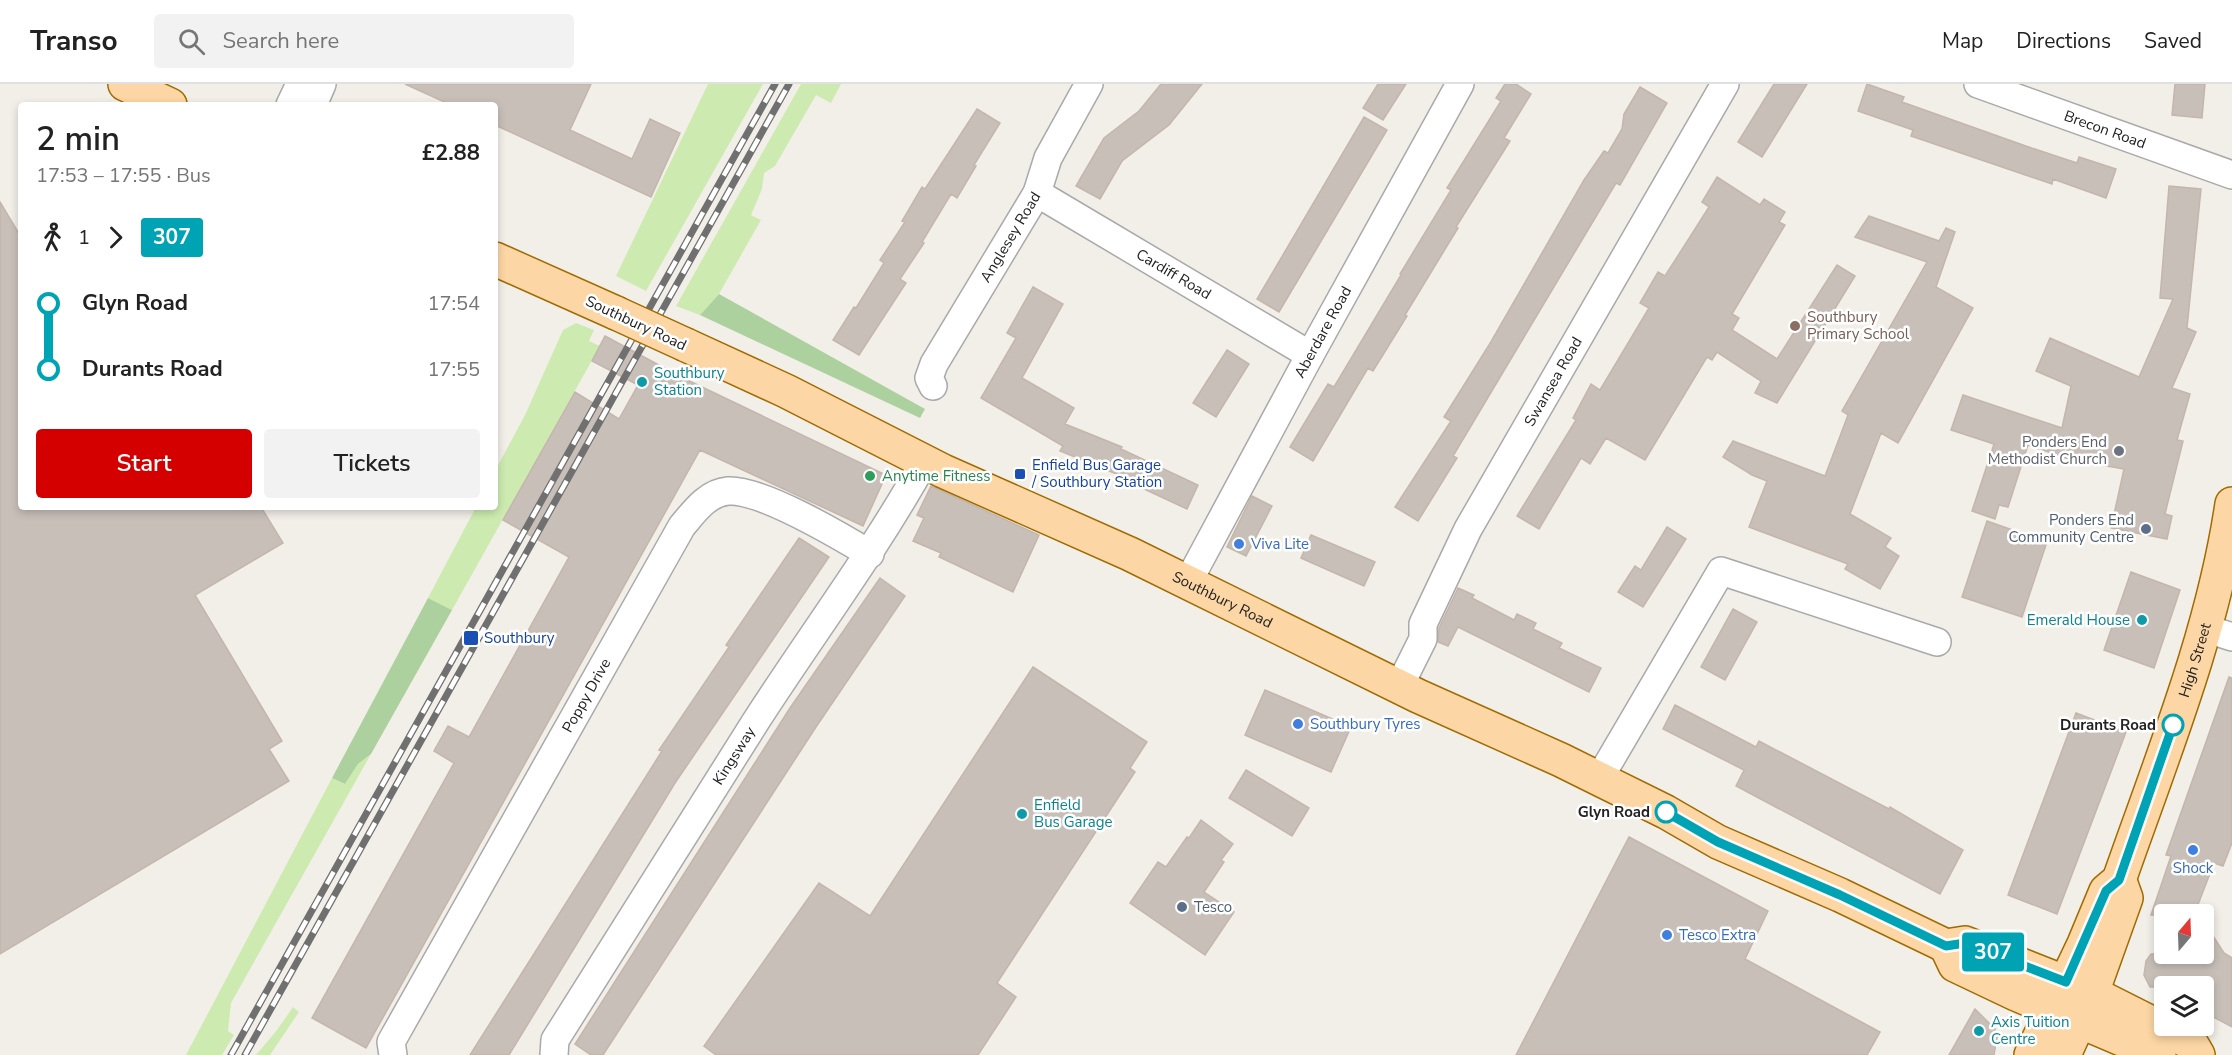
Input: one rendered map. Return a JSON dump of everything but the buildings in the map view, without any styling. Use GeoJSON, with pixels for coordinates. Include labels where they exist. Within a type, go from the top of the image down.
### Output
{"type":"FeatureCollection","features":[{"type":"Feature","properties":{"kind":"main road"},"geometry":{"type":"LineString","coordinates":[[125,84],[164,102]]}},
{"type":"Feature","properties":{"kind":"main road","name":"Southbury Road"},"geometry":{"type":"LineString","coordinates":[[498,260],[786,391],[924,462],[1188,582],[1253,617],[1399,687],[1530,745],[1666,812],[1718,842],[1840,895],[1946,946],[1955,965],[2073,1001]]}},
{"type":"Feature","properties":{"kind":"main road","name":"High Street"},"geometry":{"type":"LineString","coordinates":[[2064,1055],[2073,1001],[2106,891],[2119,880],[2192,672],[2218,633],[2220,566],[2232,504]]}},
{"type":"Feature","properties":{"kind":"main road"},"geometry":{"type":"LineString","coordinates":[[2073,1001],[2159,1055]]}},
{"type":"Feature","properties":{"kind":"main road"},"geometry":{"type":"LineString","coordinates":[[2073,1001],[2191,1043],[2198,1055]]}},
{"type":"Feature","properties":{"kind":"main road","name":"High Street"},"geometry":{"type":"LineString","coordinates":[[2031,1055],[2073,1001]]}},
{"type":"Feature","properties":{"kind":"street"},"geometry":{"type":"LineString","coordinates":[[291,102],[300,84]]}},
{"type":"Feature","properties":{"kind":"street"},"geometry":{"type":"LineString","coordinates":[[314,102],[323,84]]}},
{"type":"Feature","properties":{"kind":"street"},"geometry":{"type":"LineString","coordinates":[[323,84],[325,102]]}},
{"type":"Feature","properties":{"kind":"street","name":"Anglesey Road"},"geometry":{"type":"LineString","coordinates":[[933,386],[929,378],[934,364],[1037,193],[1048,158],[1089,84]]}},
{"type":"Feature","properties":{"kind":"street","name":"Aberdare Road"},"geometry":{"type":"LineString","coordinates":[[1188,582],[1460,84]]}},
{"type":"Feature","properties":{"kind":"street","name":"Swansea Road"},"geometry":{"type":"LineString","coordinates":[[1399,687],[1423,639],[1423,624],[1467,529],[1725,84]]}},
{"type":"Feature","properties":{"kind":"street","name":"Brecon Road"},"geometry":{"type":"LineString","coordinates":[[1978,84],[2232,175]]}},
{"type":"Feature","properties":{"kind":"street","name":"Cardiff Road"},"geometry":{"type":"LineString","coordinates":[[1037,193],[1310,355]]}},
{"type":"Feature","properties":{"kind":"street","name":"Kingsway"},"geometry":{"type":"LineString","coordinates":[[554,1055],[555,1040],[611,950],[757,720],[870,554],[924,462]]}},
{"type":"Feature","properties":{"kind":"street","name":"Poppy Drive"},"geometry":{"type":"LineString","coordinates":[[392,1049],[682,526],[702,502],[727,491],[759,496],[832,532],[870,554]]}},
{"type":"Feature","properties":{"kind":"street"},"geometry":{"type":"LineString","coordinates":[[1599,779],[1721,571],[1937,642]]}},
{"type":"Feature","properties":{"kind":"green space"},"geometry":{"type":"Polygon","coordinates":[[[708,84],[763,84],[646,291],[616,276],[708,84]]]}},
{"type":"Feature","properties":{"kind":"green space"},"geometry":{"type":"Polygon","coordinates":[[[801,84],[841,84],[831,103],[816,95],[775,166],[764,173],[762,189],[751,215],[761,220],[719,294],[700,315],[676,306],[801,84]]]}},
{"type":"Feature","properties":{"kind":"green space"},"geometry":{"type":"Polygon","coordinates":[[[719,294],[925,409],[920,418],[700,315],[719,294]]]}},
{"type":"Feature","properties":{"kind":"green space"},"geometry":{"type":"Polygon","coordinates":[[[576,323],[594,330],[589,341],[600,346],[452,610],[428,598],[474,510],[498,510],[498,465],[525,415],[563,330],[576,323]]]}},
{"type":"Feature","properties":{"kind":"green space"},"geometry":{"type":"Polygon","coordinates":[[[428,598],[452,610],[371,754],[358,764],[345,784],[332,778],[428,598]]]}},
{"type":"Feature","properties":{"kind":"green space"},"geometry":{"type":"Polygon","coordinates":[[[371,754],[231,1003],[228,1031],[234,1035],[222,1055],[186,1055],[332,778],[345,784],[358,764],[371,754]]]}},
{"type":"Feature","properties":{"kind":"green space"},"geometry":{"type":"Polygon","coordinates":[[[293,1007],[299,1012],[270,1055],[256,1055],[277,1030],[293,1007]]]}},
{"type":"Feature","properties":{"kind":"railway"},"geometry":{"type":"LineString","coordinates":[[231,1055],[775,84]]}},
{"type":"Feature","properties":{"kind":"railway"},"geometry":{"type":"LineString","coordinates":[[245,1055],[789,84]]}},
{"type":"Feature","properties":{"kind":"bus line","name":"307"},"geometry":{"type":"LineString","coordinates":[[1666,812],[1718,842],[1840,895],[1946,946],[1965,943],[2066,982],[2106,891],[2119,880],[2173,725]]}},
{"type":"Feature","properties":{"kind":"place","name":"Southbury Primary School"},"geometry":{"type":"Point","coordinates":[1795,326]}},
{"type":"Feature","properties":{"kind":"place","name":"Southbury Station"},"geometry":{"type":"Point","coordinates":[642,382]}},
{"type":"Feature","properties":{"kind":"place","name":"Ponders End Methodist Church"},"geometry":{"type":"Point","coordinates":[2119,451]}},
{"type":"Feature","properties":{"kind":"place","name":"Enfield Bus Garage / Southbury Station"},"geometry":{"type":"Point","coordinates":[1020,474]}},
{"type":"Feature","properties":{"kind":"place","name":"Anytime Fitness"},"geometry":{"type":"Point","coordinates":[870,476]}},
{"type":"Feature","properties":{"kind":"place","name":"Ponders End Community Centre"},"geometry":{"type":"Point","coordinates":[2146,529]}},
{"type":"Feature","properties":{"kind":"place","name":"Viva Lite"},"geometry":{"type":"Point","coordinates":[1239,544]}},
{"type":"Feature","properties":{"kind":"place","name":"Emerald House"},"geometry":{"type":"Point","coordinates":[2142,620]}},
{"type":"Feature","properties":{"kind":"place","name":"Southbury"},"geometry":{"type":"Point","coordinates":[471,638]}},
{"type":"Feature","properties":{"kind":"place","name":"Southbury Tyres"},"geometry":{"type":"Point","coordinates":[1298,724]}},
{"type":"Feature","properties":{"kind":"place","name":"Durants Road"},"geometry":{"type":"Point","coordinates":[2173,725]}},
{"type":"Feature","properties":{"kind":"place","name":"Glyn Road"},"geometry":{"type":"Point","coordinates":[1666,812]}},
{"type":"Feature","properties":{"kind":"place","name":"Enfield Bus Garage"},"geometry":{"type":"Point","coordinates":[1022,814]}},
{"type":"Feature","properties":{"kind":"place","name":"Shock"},"geometry":{"type":"Point","coordinates":[2193,850]}},
{"type":"Feature","properties":{"kind":"place","name":"Tesco"},"geometry":{"type":"Point","coordinates":[1182,907]}},
{"type":"Feature","properties":{"kind":"place","name":"Tesco Extra"},"geometry":{"type":"Point","coordinates":[1667,935]}},
{"type":"Feature","properties":{"kind":"place","name":"Axis Tuition Centre"},"geometry":{"type":"Point","coordinates":[1979,1031]}}]}
